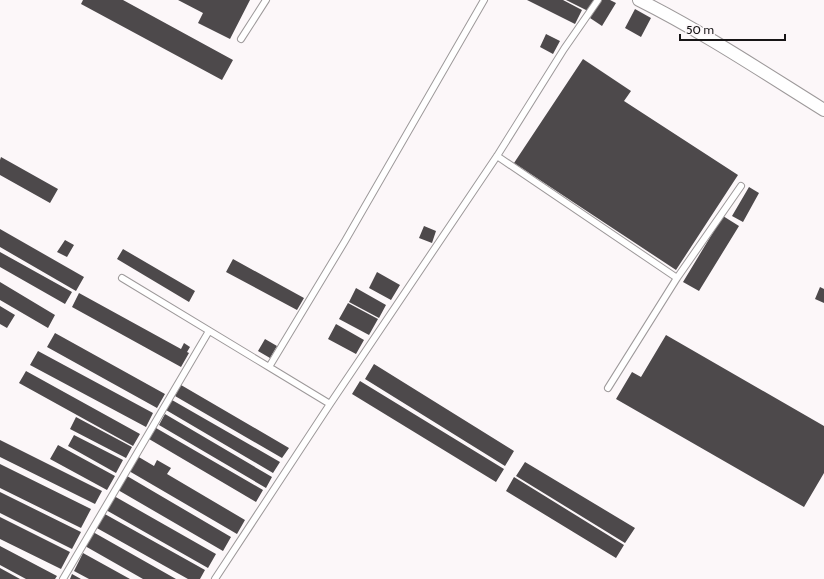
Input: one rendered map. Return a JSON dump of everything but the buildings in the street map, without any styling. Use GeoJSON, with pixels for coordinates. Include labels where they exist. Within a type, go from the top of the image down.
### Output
{"type":"FeatureCollection","features":[{"type":"Feature","properties":{"kind":"street"},"geometry":{"type":"LineString","coordinates":[[638,0],[709,38],[824,110]]}},
{"type":"Feature","properties":{"kind":"lane"},"geometry":{"type":"LineString","coordinates":[[242,39],[266,0]]}},
{"type":"Feature","properties":{"kind":"lane"},"geometry":{"type":"LineString","coordinates":[[270,367],[345,241],[484,0]]}},
{"type":"Feature","properties":{"kind":"lane"},"geometry":{"type":"LineString","coordinates":[[215,579],[330,404],[497,156],[564,49],[598,0]]}},
{"type":"Feature","properties":{"kind":"lane"},"geometry":{"type":"LineString","coordinates":[[497,156],[678,278]]}},
{"type":"Feature","properties":{"kind":"lane"},"geometry":{"type":"LineString","coordinates":[[608,388],[678,278],[741,186]]}},
{"type":"Feature","properties":{"kind":"lane"},"geometry":{"type":"LineString","coordinates":[[122,278],[330,404]]}},
{"type":"Feature","properties":{"kind":"lane"},"geometry":{"type":"LineString","coordinates":[[63,579],[209,331]]}}]}
